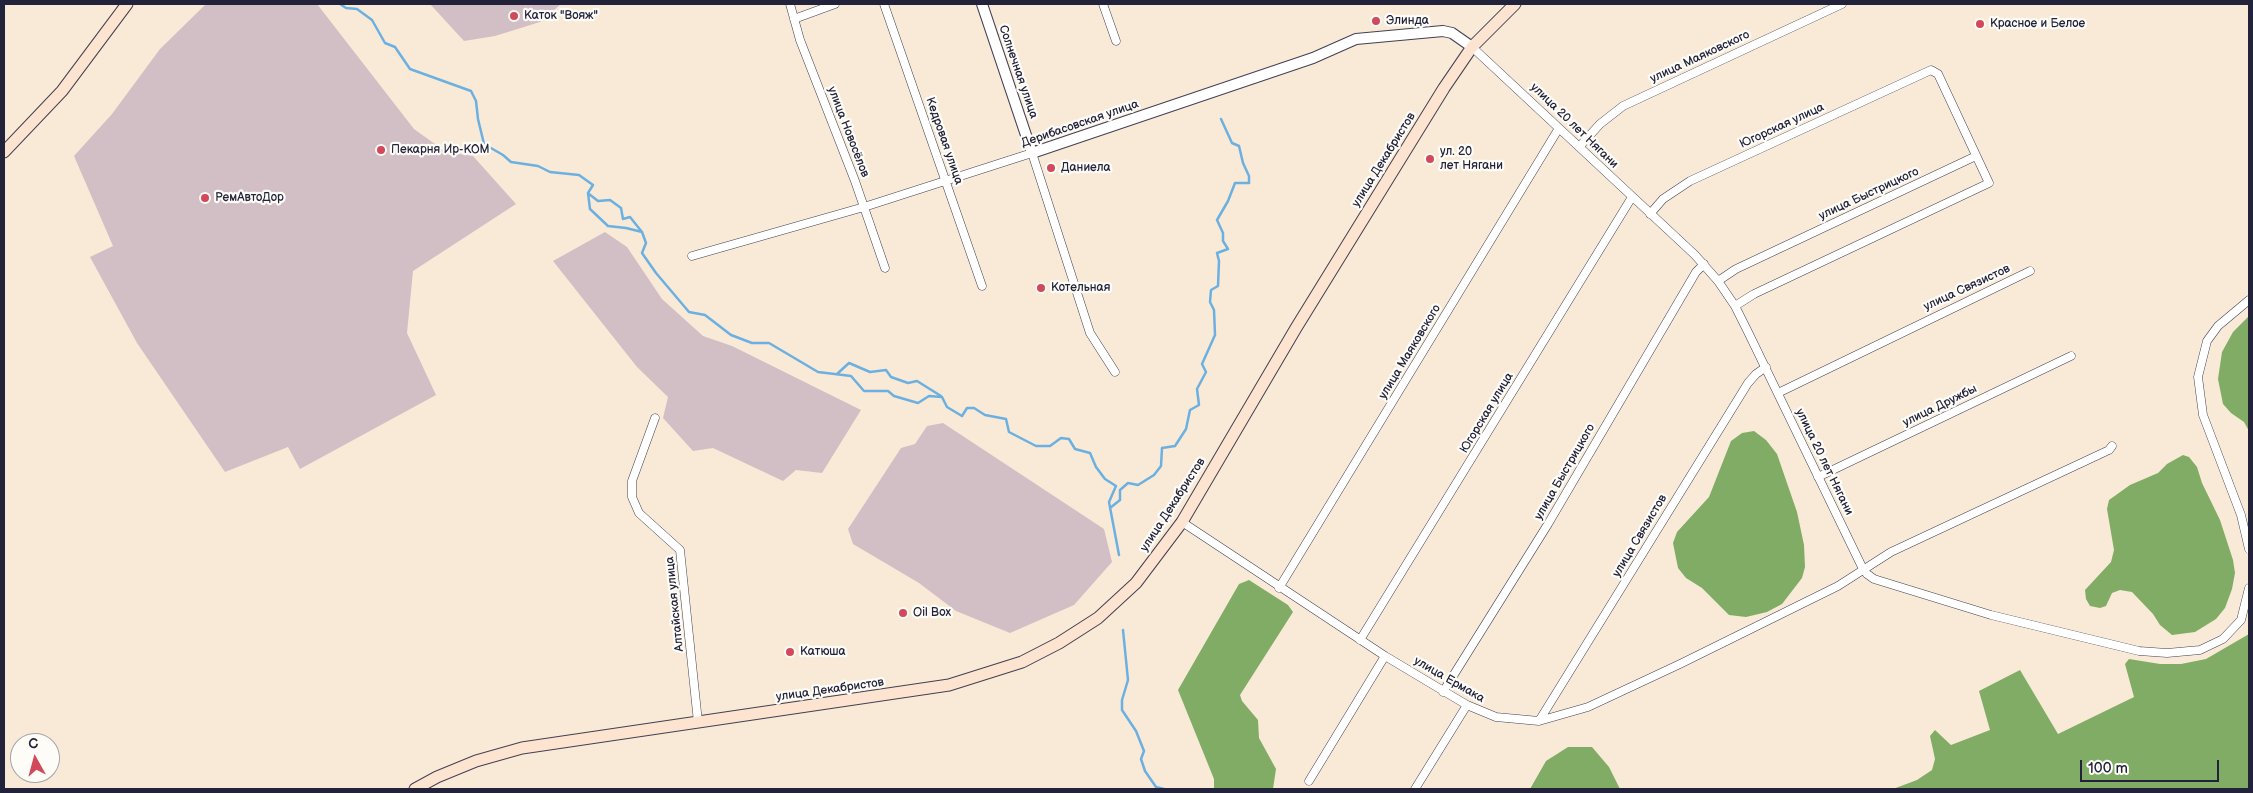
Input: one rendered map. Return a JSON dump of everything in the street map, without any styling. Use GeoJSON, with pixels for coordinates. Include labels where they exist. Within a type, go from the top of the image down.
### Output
{"type":"FeatureCollection","features":[{"type":"Feature","properties":{"kind":"main road"},"geometry":{"type":"LineString","coordinates":[[4,152],[62,91],[127,4]]}},
{"type":"Feature","properties":{"kind":"main road","name":"улица Декабристов"},"geometry":{"type":"LineString","coordinates":[[415,789],[457,768],[498,754],[551,743],[924,690],[982,676],[1022,662],[1060,643],[1115,604],[1151,565],[1182,522],[1296,328],[1444,88],[1472,47],[1515,4]]}},
{"type":"Feature","properties":{"kind":"street","name":"улица Новосёлов"},"geometry":{"type":"LineString","coordinates":[[790,4],[885,268]]}},
{"type":"Feature","properties":{"kind":"street"},"geometry":{"type":"LineString","coordinates":[[794,19],[835,4]]}},
{"type":"Feature","properties":{"kind":"street","name":"Кедровая улица"},"geometry":{"type":"LineString","coordinates":[[884,4],[982,286]]}},
{"type":"Feature","properties":{"kind":"street","name":"Солнечная улица"},"geometry":{"type":"LineString","coordinates":[[982,4],[1087,327],[1115,372]]}},
{"type":"Feature","properties":{"kind":"street"},"geometry":{"type":"LineString","coordinates":[[1103,4],[1116,41]]}},
{"type":"Feature","properties":{"kind":"street","name":"улица Маяковского"},"geometry":{"type":"LineString","coordinates":[[1579,147],[1600,124],[1623,106],[1842,4]]}},
{"type":"Feature","properties":{"kind":"street","name":"Дерибасовская улица"},"geometry":{"type":"LineString","coordinates":[[692,256],[864,207],[1032,153],[1313,58],[1356,39],[1443,31],[1452,33],[1472,47]]}},
{"type":"Feature","properties":{"kind":"street","name":"улица 20 лет Нягани"},"geometry":{"type":"LineString","coordinates":[[1472,47],[1704,264],[1718,282],[1735,306],[1766,367],[1863,570]]}},
{"type":"Feature","properties":{"kind":"street","name":"Югорская улица"},"geometry":{"type":"LineString","coordinates":[[1650,214],[1663,199],[1690,182],[1931,70],[1938,74],[1976,156]]}},
{"type":"Feature","properties":{"kind":"street","name":"улица Маяковского"},"geometry":{"type":"LineString","coordinates":[[1279,588],[1559,128]]}},
{"type":"Feature","properties":{"kind":"street"},"geometry":{"type":"LineString","coordinates":[[1735,306],[1754,294],[1989,182],[1976,156]]}},
{"type":"Feature","properties":{"kind":"street","name":"улица Быстрицкого"},"geometry":{"type":"LineString","coordinates":[[1718,282],[1736,269],[1976,156]]}},
{"type":"Feature","properties":{"kind":"street","name":"Югорская улица"},"geometry":{"type":"LineString","coordinates":[[1360,640],[1632,196]]}},
{"type":"Feature","properties":{"kind":"street","name":"улица Быстрицкого"},"geometry":{"type":"LineString","coordinates":[[1443,692],[1548,524],[1691,281],[1704,264]]}},
{"type":"Feature","properties":{"kind":"street","name":"улица Связистов"},"geometry":{"type":"LineString","coordinates":[[1778,392],[2030,270]]}},
{"type":"Feature","properties":{"kind":"street"},"geometry":{"type":"LineString","coordinates":[[2249,300],[2218,326],[2207,341],[2198,377],[2203,415],[2241,515],[2249,549]]}},
{"type":"Feature","properties":{"kind":"street","name":"улица Дружбы"},"geometry":{"type":"LineString","coordinates":[[1818,477],[2071,356]]}},
{"type":"Feature","properties":{"kind":"street","name":"улица Связистов"},"geometry":{"type":"LineString","coordinates":[[1539,720],[1748,383],[1766,367]]}},
{"type":"Feature","properties":{"kind":"street","name":"Алтайская улица"},"geometry":{"type":"LineString","coordinates":[[655,418],[632,481],[632,497],[639,513],[680,550],[698,722]]}},
{"type":"Feature","properties":{"kind":"street","name":"улица Ермака"},"geometry":{"type":"LineString","coordinates":[[1182,522],[1279,588],[1443,692],[1467,705],[1496,717],[1539,720],[1588,707],[1622,691],[1838,586],[1891,552],[2109,450],[2112,446]]}},
{"type":"Feature","properties":{"kind":"street"},"geometry":{"type":"LineString","coordinates":[[1863,570],[1874,578],[1991,615],[2138,651],[2167,653],[2200,650],[2223,638],[2241,620],[2249,588]]}},
{"type":"Feature","properties":{"kind":"street"},"geometry":{"type":"LineString","coordinates":[[1309,781],[1385,656]]}},
{"type":"Feature","properties":{"kind":"street"},"geometry":{"type":"LineString","coordinates":[[1415,789],[1467,705]]}},
{"type":"Feature","properties":{"kind":"shaded area"},"geometry":{"type":"Polygon","coordinates":[[[206,4],[317,4],[414,129],[446,152],[473,156],[516,204],[413,271],[407,333],[436,395],[300,469],[288,447],[225,472],[137,343],[90,257],[113,246],[74,156],[112,114],[160,49],[206,4]]]}},
{"type":"Feature","properties":{"kind":"shaded area"},"geometry":{"type":"Polygon","coordinates":[[[430,4],[561,4],[540,22],[495,36],[464,41],[430,4]]]}},
{"type":"Feature","properties":{"kind":"shaded area"},"geometry":{"type":"Polygon","coordinates":[[[605,232],[627,247],[662,299],[703,336],[732,346],[861,410],[822,473],[796,470],[783,481],[713,448],[693,451],[663,418],[668,397],[637,367],[553,261],[605,232]]]}},
{"type":"Feature","properties":{"kind":"shaded area"},"geometry":{"type":"Polygon","coordinates":[[[943,423],[1104,529],[1112,562],[1074,605],[1010,633],[956,611],[919,583],[853,544],[848,529],[901,448],[915,444],[927,426],[943,423]]]}},
{"type":"Feature","properties":{"kind":"green space"},"geometry":{"type":"Polygon","coordinates":[[[2249,316],[2249,431],[2244,422],[2231,413],[2223,404],[2218,379],[2222,352],[2233,332],[2249,316]]]}},
{"type":"Feature","properties":{"kind":"green space"},"geometry":{"type":"Polygon","coordinates":[[[1754,431],[1766,440],[1777,454],[1797,512],[1804,545],[1805,567],[1802,578],[1782,604],[1767,612],[1746,617],[1729,615],[1702,588],[1686,578],[1678,568],[1673,543],[1677,532],[1709,497],[1731,441],[1742,433],[1754,431]]]}},
{"type":"Feature","properties":{"kind":"green space"},"geometry":{"type":"Polygon","coordinates":[[[2183,455],[2189,457],[2197,467],[2202,483],[2220,520],[2233,560],[2235,573],[2232,589],[2225,608],[2216,619],[2195,632],[2172,635],[2160,625],[2153,614],[2132,592],[2120,590],[2112,593],[2106,606],[2100,608],[2090,606],[2086,599],[2085,590],[2111,562],[2114,550],[2107,509],[2109,500],[2130,485],[2158,473],[2167,464],[2183,455]]]}},
{"type":"Feature","properties":{"kind":"green space"},"geometry":{"type":"Polygon","coordinates":[[[1249,580],[1288,605],[1293,612],[1240,695],[1242,701],[1258,720],[1259,738],[1276,769],[1273,789],[1214,789],[1214,779],[1178,690],[1239,584],[1249,580]]]}},
{"type":"Feature","properties":{"kind":"green space"},"geometry":{"type":"Polygon","coordinates":[[[2249,634],[2249,789],[1893,789],[1917,780],[1932,770],[1935,759],[1930,736],[1935,730],[1951,745],[1990,730],[1979,691],[2020,670],[2058,734],[2134,697],[2125,664],[2129,659],[2160,664],[2181,664],[2206,659],[2249,634]]]}},
{"type":"Feature","properties":{"kind":"green space"},"geometry":{"type":"Polygon","coordinates":[[[1568,747],[1592,747],[1609,767],[1620,789],[1530,789],[1546,761],[1568,747]]]}},
{"type":"Feature","properties":{"kind":"waterway"},"geometry":{"type":"LineString","coordinates":[[340,4],[346,8],[357,9],[372,20],[385,43],[395,47],[410,69],[471,91],[476,101],[484,144],[511,162],[538,166],[550,172],[579,175],[593,185],[588,193],[590,209],[608,226],[642,232],[646,243],[642,253],[656,273],[689,312],[705,315],[731,335],[752,343],[769,343],[818,372],[851,376],[864,391],[888,391],[894,396],[918,403],[929,396],[942,397],[947,407],[962,416],[967,408],[974,408],[985,415],[1006,419],[1009,432],[1036,446],[1050,446],[1061,438],[1069,439],[1075,449],[1090,453],[1096,467],[1105,479],[1116,486],[1109,502],[1119,555]]}},
{"type":"Feature","properties":{"kind":"waterway"},"geometry":{"type":"LineString","coordinates":[[1110,508],[1120,500],[1120,490],[1128,483],[1138,485],[1154,475],[1161,466],[1162,448],[1175,446],[1186,429],[1190,410],[1199,405],[1197,389],[1206,372],[1202,364],[1215,335],[1214,310],[1210,302],[1211,290],[1218,286],[1219,261],[1217,253],[1228,249],[1223,241],[1223,233],[1217,220],[1228,201],[1235,183],[1249,183],[1249,176],[1243,163],[1239,146],[1232,143],[1221,119]]}},
{"type":"Feature","properties":{"kind":"waterway"},"geometry":{"type":"LineString","coordinates":[[589,194],[598,201],[610,200],[621,208],[623,219],[630,217],[642,232]]}},
{"type":"Feature","properties":{"kind":"waterway"},"geometry":{"type":"LineString","coordinates":[[837,374],[849,363],[870,372],[886,370],[891,377],[908,383],[917,381],[941,396]]}},
{"type":"Feature","properties":{"kind":"waterway"},"geometry":{"type":"LineString","coordinates":[[1123,630],[1128,680],[1122,700],[1122,710],[1136,731],[1144,751],[1141,759],[1145,771],[1156,787],[1164,789]]}},
{"type":"Feature","properties":{"kind":"place","name":"Каток \"Вояж\""},"geometry":{"type":"Point","coordinates":[514,16]}},
{"type":"Feature","properties":{"kind":"place","name":"Элинда"},"geometry":{"type":"Point","coordinates":[1376,21]}},
{"type":"Feature","properties":{"kind":"place","name":"Красное и Белое"},"geometry":{"type":"Point","coordinates":[1980,24]}},
{"type":"Feature","properties":{"kind":"place","name":"Пекарня Ир-КОМ"},"geometry":{"type":"Point","coordinates":[381,150]}},
{"type":"Feature","properties":{"kind":"place","name":"ул. 20 лет Нягани"},"geometry":{"type":"Point","coordinates":[1430,159]}},
{"type":"Feature","properties":{"kind":"place","name":"Даниела"},"geometry":{"type":"Point","coordinates":[1051,168]}},
{"type":"Feature","properties":{"kind":"place","name":"РемАвтоДор"},"geometry":{"type":"Point","coordinates":[205,198]}},
{"type":"Feature","properties":{"kind":"place","name":"Котельная"},"geometry":{"type":"Point","coordinates":[1041,288]}},
{"type":"Feature","properties":{"kind":"place","name":"Oil Box"},"geometry":{"type":"Point","coordinates":[903,613]}},
{"type":"Feature","properties":{"kind":"place","name":"Катюша"},"geometry":{"type":"Point","coordinates":[790,652]}}]}
